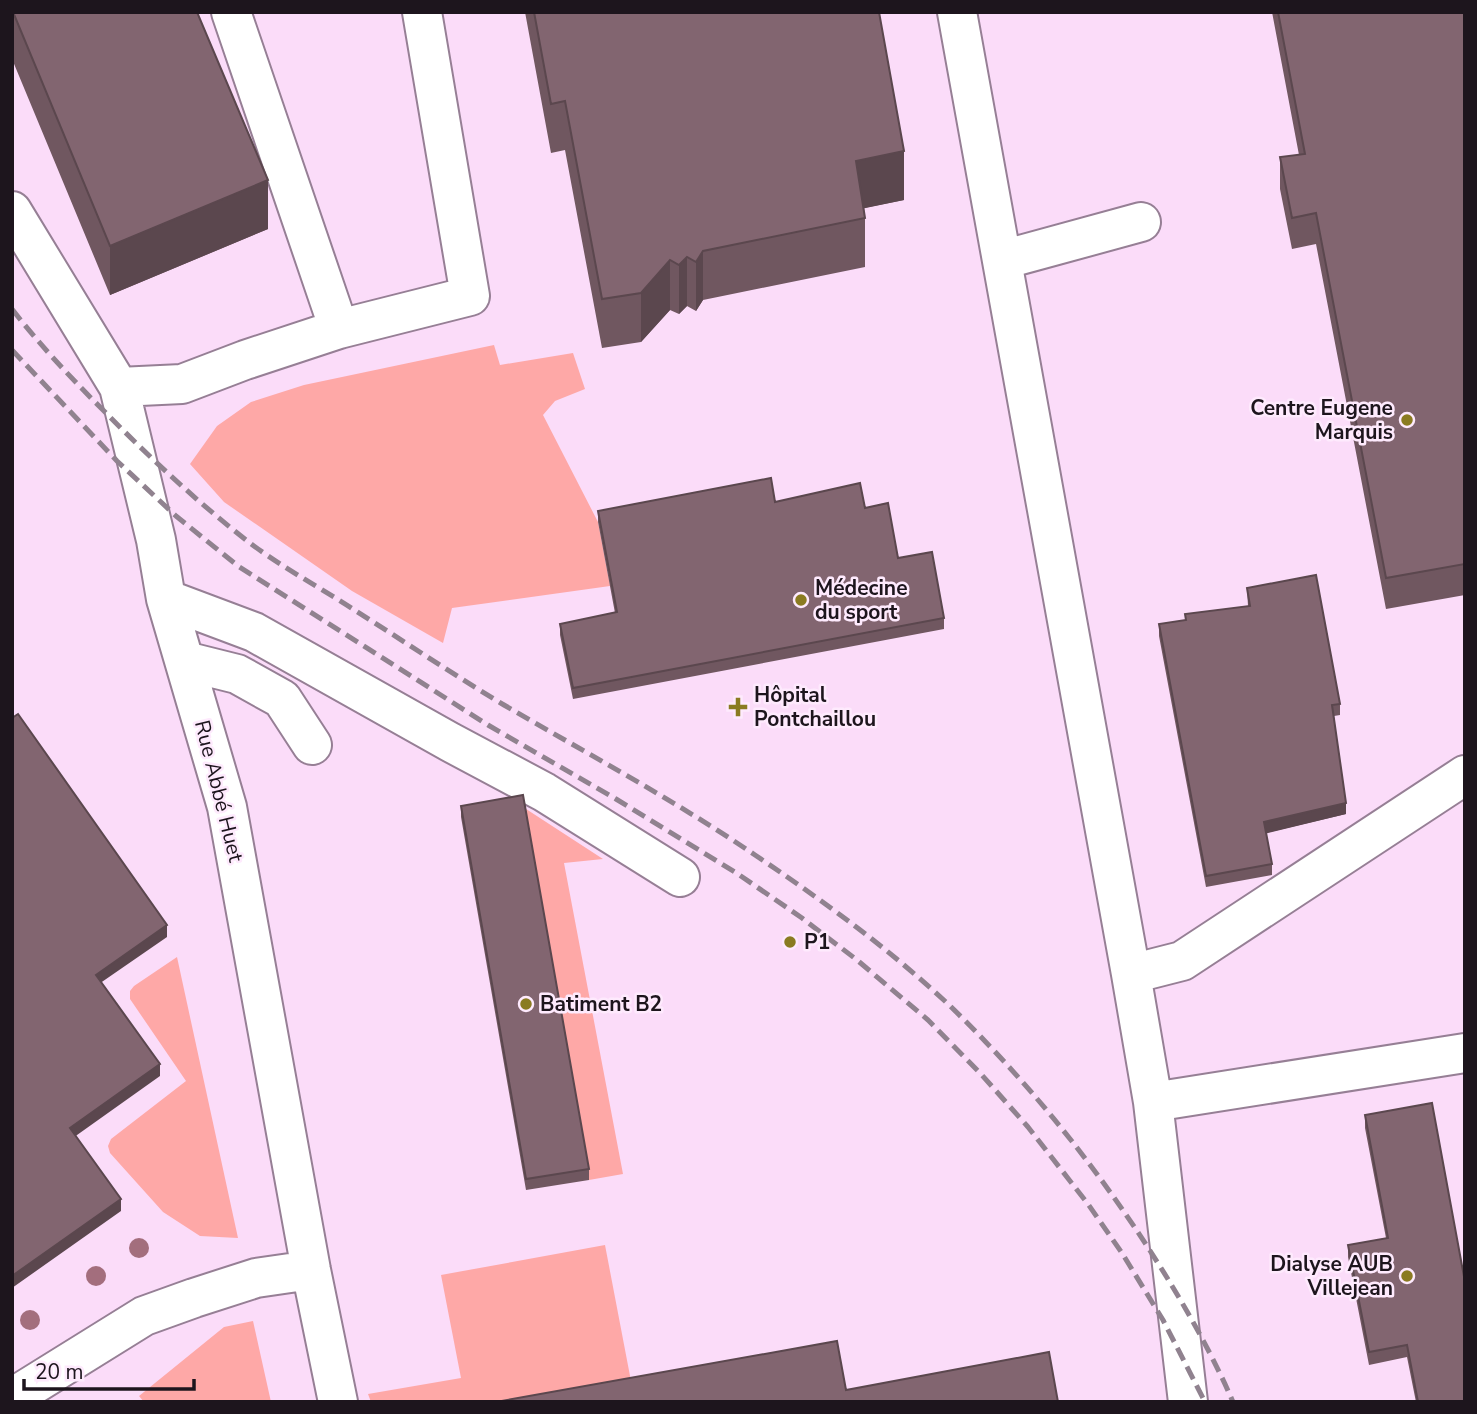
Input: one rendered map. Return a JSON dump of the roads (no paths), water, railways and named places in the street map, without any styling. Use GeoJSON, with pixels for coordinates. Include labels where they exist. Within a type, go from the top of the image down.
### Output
{"type":"FeatureCollection","features":[{"type":"Feature","properties":{"kind":"street"},"geometry":{"type":"LineString","coordinates":[[231,12],[339,329]]}},
{"type":"Feature","properties":{"kind":"street"},"geometry":{"type":"LineString","coordinates":[[119,387],[182,384],[339,329],[470,296],[422,12]]}},
{"type":"Feature","properties":{"kind":"street"},"geometry":{"type":"LineString","coordinates":[[957,12],[1132,974],[1153,1102],[1188,1402]]}},
{"type":"Feature","properties":{"kind":"street","name":"Rue Abbé Huet"},"geometry":{"type":"LineString","coordinates":[[12,211],[119,387],[156,540],[166,599],[227,807],[311,1270],[338,1402]]}},
{"type":"Feature","properties":{"kind":"street"},"geometry":{"type":"LineString","coordinates":[[1002,260],[1141,222]]}},
{"type":"Feature","properties":{"kind":"street"},"geometry":{"type":"LineString","coordinates":[[166,599],[254,632],[544,792],[680,877]]}},
{"type":"Feature","properties":{"kind":"street"},"geometry":{"type":"LineString","coordinates":[[185,661],[237,674],[282,699],[312,745]]}},
{"type":"Feature","properties":{"kind":"street"},"geometry":{"type":"LineString","coordinates":[[1132,974],[1182,961],[1465,775]]}},
{"type":"Feature","properties":{"kind":"street"},"geometry":{"type":"LineString","coordinates":[[1153,1102],[1465,1053]]}},
{"type":"Feature","properties":{"kind":"street"},"geometry":{"type":"LineString","coordinates":[[12,1398],[144,1316],[256,1278],[311,1270]]}},
{"type":"Feature","properties":{"kind":"railway"},"geometry":{"type":"LineString","coordinates":[[12,309],[67,373],[137,444],[192,495],[250,543],[485,694],[724,835],[830,907],[925,983],[1008,1066],[1092,1167],[1143,1239],[1175,1291],[1233,1402]]}},
{"type":"Feature","properties":{"kind":"railway"},"geometry":{"type":"LineString","coordinates":[[12,350],[117,461],[176,516],[238,566],[488,725],[738,874],[857,960],[928,1020],[1028,1127],[1088,1204],[1163,1320],[1205,1402]]}},
{"type":"Feature","properties":{"kind":"place","name":"Centre Eugene Marquis"},"geometry":{"type":"Point","coordinates":[1407,420]}},
{"type":"Feature","properties":{"kind":"place","name":"Médecine du sport"},"geometry":{"type":"Point","coordinates":[801,600]}},
{"type":"Feature","properties":{"kind":"place","name":"Hôpital Pontchaillou"},"geometry":{"type":"Point","coordinates":[738,707]}},
{"type":"Feature","properties":{"kind":"place","name":"P1"},"geometry":{"type":"Point","coordinates":[790,942]}},
{"type":"Feature","properties":{"kind":"place","name":"Batiment B2"},"geometry":{"type":"Point","coordinates":[526,1004]}},
{"type":"Feature","properties":{"kind":"place","name":"Dialyse AUB Villejean"},"geometry":{"type":"Point","coordinates":[1407,1276]}}]}
